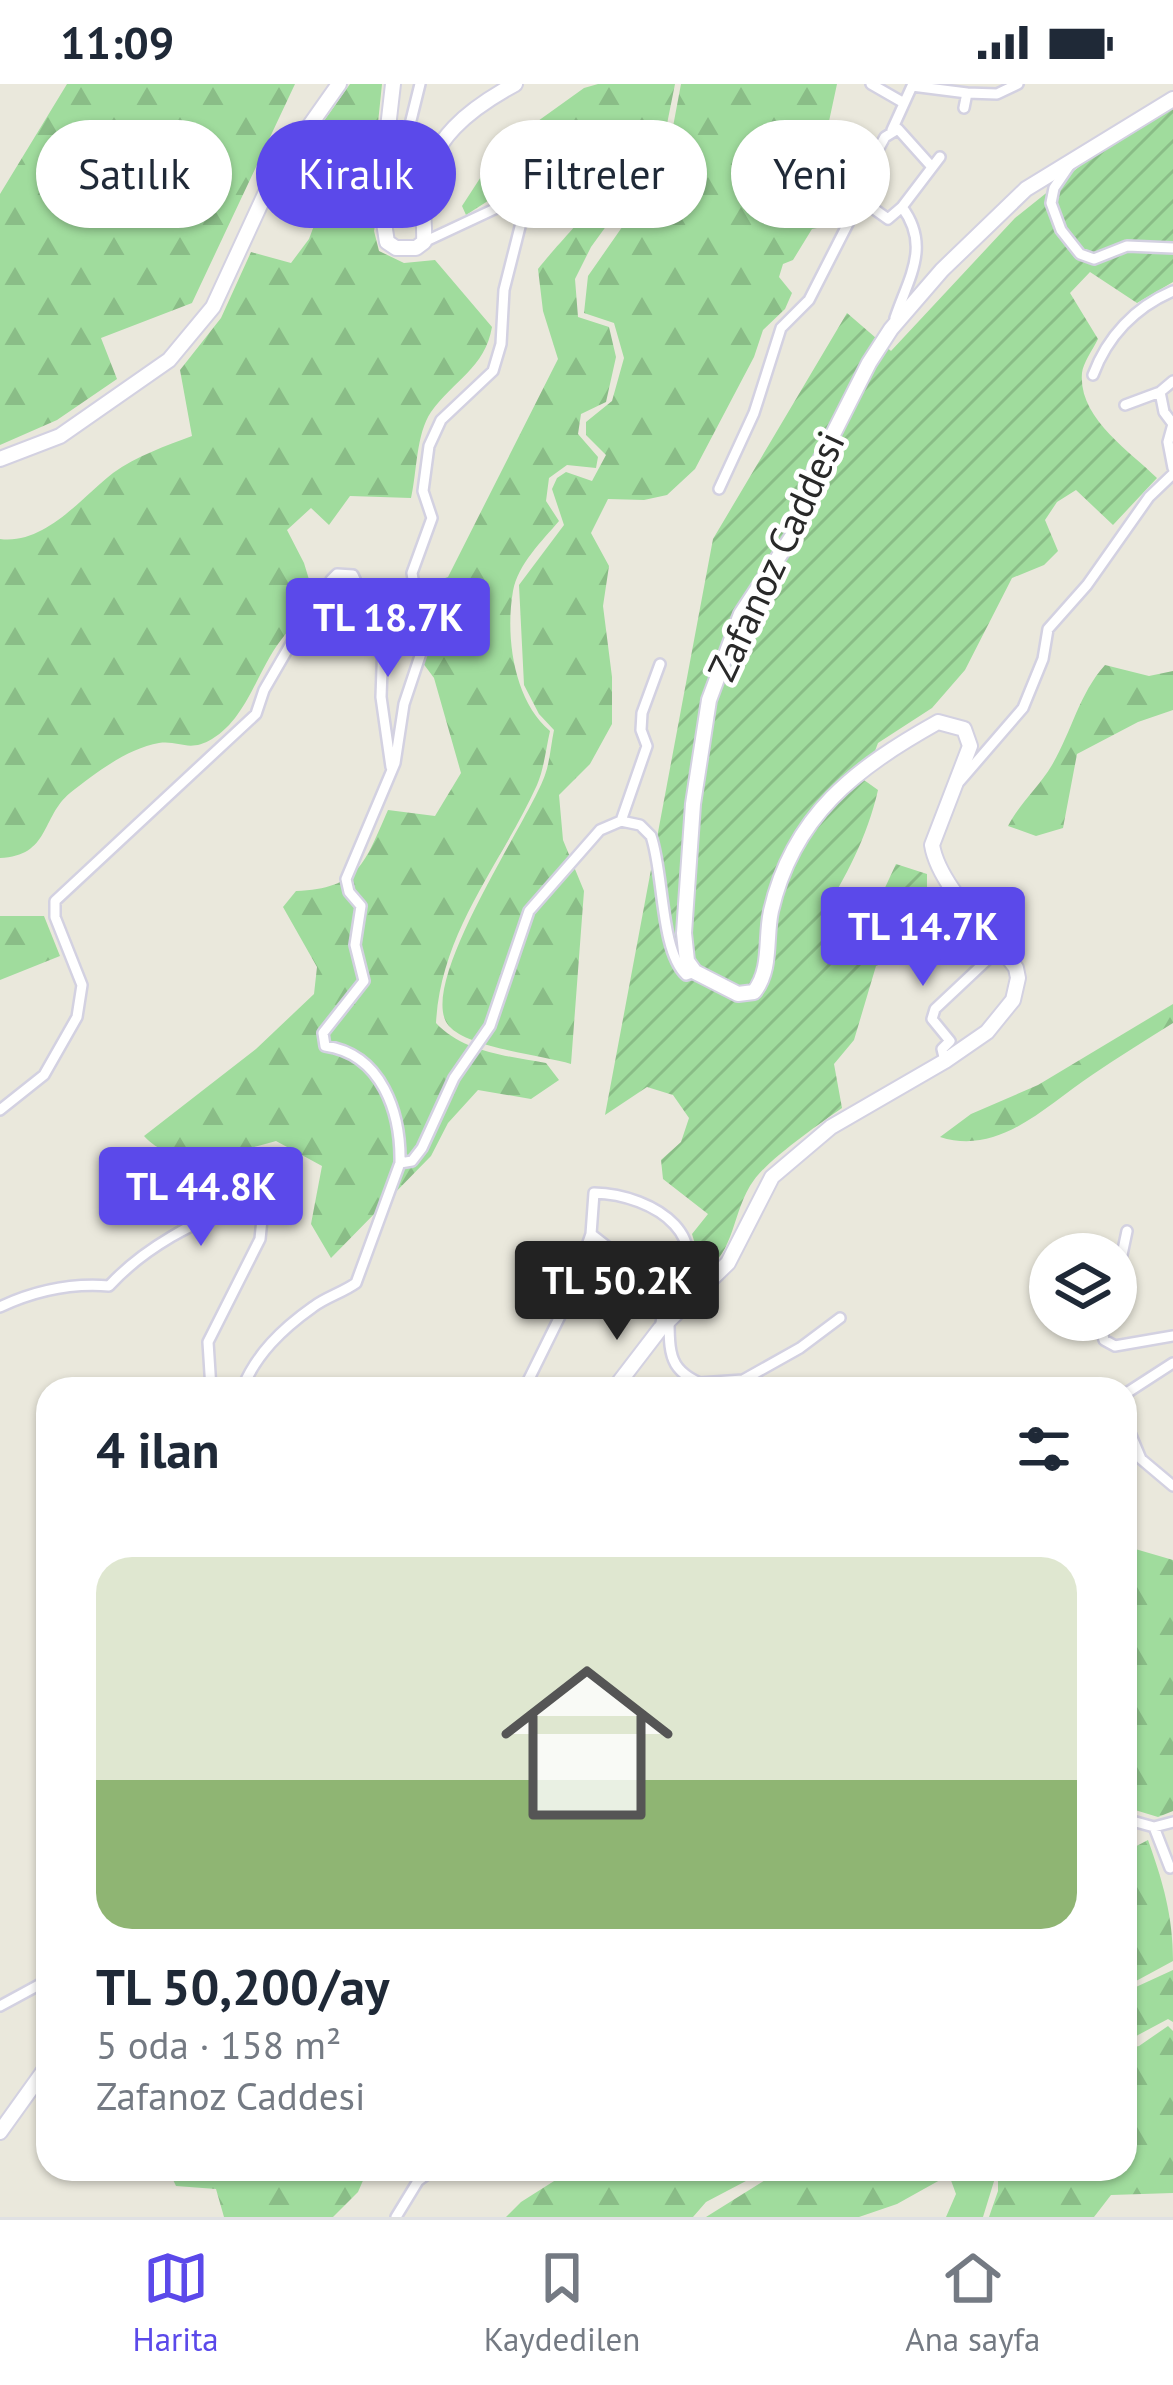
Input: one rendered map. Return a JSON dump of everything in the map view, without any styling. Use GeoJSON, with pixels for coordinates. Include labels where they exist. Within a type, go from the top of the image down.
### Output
{"type":"FeatureCollection","features":[{"type":"Feature","properties":{"kind":"street"},"geometry":{"type":"LineString","coordinates":[[0,459],[60,436],[169,360],[214,307],[272,178],[339,84]]}},
{"type":"Feature","properties":{"kind":"street"},"geometry":{"type":"LineString","coordinates":[[388,120],[392,84]]}},
{"type":"Feature","properties":{"kind":"street"},"geometry":{"type":"LineString","coordinates":[[412,120],[420,84]]}},
{"type":"Feature","properties":{"kind":"street"},"geometry":{"type":"LineString","coordinates":[[424,242],[424,189],[451,129],[472,107],[515,84]]}},
{"type":"Feature","properties":{"kind":"street"},"geometry":{"type":"LineString","coordinates":[[871,84],[904,104]]}},
{"type":"Feature","properties":{"kind":"street"},"geometry":{"type":"LineString","coordinates":[[890,133],[912,86],[997,94],[1018,84]]}},
{"type":"Feature","properties":{"kind":"street"},"geometry":{"type":"LineString","coordinates":[[964,108],[968,94]]}},
{"type":"Feature","properties":{"kind":"street","name":"Zafanoz Caddesi"},"geometry":{"type":"LineString","coordinates":[[695,971],[687,962],[684,933],[693,804],[709,700],[740,614],[795,532],[806,488],[869,363],[891,329],[942,270],[1016,199],[1173,99]]}},
{"type":"Feature","properties":{"kind":"street"},"geometry":{"type":"LineString","coordinates":[[892,130],[898,128],[932,167]]}},
{"type":"Feature","properties":{"kind":"street"},"geometry":{"type":"LineString","coordinates":[[890,217],[940,157]]}},
{"type":"Feature","properties":{"kind":"street"},"geometry":{"type":"LineString","coordinates":[[1076,158],[1051,197],[1061,230],[1080,254],[1094,259],[1127,246],[1173,248]]}},
{"type":"Feature","properties":{"kind":"street"},"geometry":{"type":"LineString","coordinates":[[247,1377],[253,1362],[273,1341],[315,1305],[356,1282],[400,1163],[396,1109],[358,1058],[349,1050],[325,1046],[323,1033],[364,981],[355,945],[361,906],[349,892],[346,879],[392,770],[404,704],[424,644],[412,573],[432,518],[423,491],[429,446],[441,420],[493,371],[501,344],[504,290],[523,215],[511,204],[501,206],[416,248],[396,248],[387,242],[387,228]]}},
{"type":"Feature","properties":{"kind":"street"},"geometry":{"type":"LineString","coordinates":[[891,329],[919,247],[916,228],[902,207]]}},
{"type":"Feature","properties":{"kind":"street"},"geometry":{"type":"LineString","coordinates":[[719,489],[754,413],[781,328],[809,300],[845,228]]}},
{"type":"Feature","properties":{"kind":"street"},"geometry":{"type":"LineString","coordinates":[[1093,375],[1110,339],[1148,303],[1173,291]]}},
{"type":"Feature","properties":{"kind":"street"},"geometry":{"type":"LineString","coordinates":[[1125,405],[1160,392],[1173,381]]}},
{"type":"Feature","properties":{"kind":"street"},"geometry":{"type":"LineString","coordinates":[[957,785],[1023,708],[1043,659],[1048,628],[1087,585],[1149,497],[1173,474],[1168,442],[1173,424],[1164,412],[1160,392]]}},
{"type":"Feature","properties":{"kind":"street"},"geometry":{"type":"LineString","coordinates":[[0,1110],[44,1075],[77,1017],[82,985],[55,917],[55,902],[256,714],[283,657],[316,619],[337,574],[353,575],[383,641],[381,697],[392,770]]}},
{"type":"Feature","properties":{"kind":"street"},"geometry":{"type":"LineString","coordinates":[[622,821],[646,746],[642,713],[660,664]]}},
{"type":"Feature","properties":{"kind":"street"},"geometry":{"type":"LineString","coordinates":[[400,1163],[412,1161],[422,1148],[454,1078],[490,1026],[529,911],[601,830],[622,821],[640,825],[651,836],[672,951],[681,971],[686,975],[695,971],[738,994],[754,992],[765,973],[772,908],[797,842],[833,793],[889,749],[938,722],[964,729],[970,746],[933,853],[941,874],[1001,947],[1018,978],[1013,1000],[986,1032],[831,1126],[772,1178],[728,1262],[664,1324],[623,1377]]}},
{"type":"Feature","properties":{"kind":"street"},"geometry":{"type":"LineString","coordinates":[[945,1061],[942,1049],[950,1041],[932,1019],[935,1009],[1001,947]]}},
{"type":"Feature","properties":{"kind":"street"},"geometry":{"type":"LineString","coordinates":[[530,1377],[568,1300],[590,1234],[594,1193],[634,1200],[665,1216],[690,1248],[679,1285],[664,1299],[664,1324],[683,1377]]}},
{"type":"Feature","properties":{"kind":"street"},"geometry":{"type":"LineString","coordinates":[[0,1307],[81,1283],[109,1286],[124,1269],[169,1240],[245,1207],[262,1219],[260,1239],[208,1342],[210,1377]]}},
{"type":"Feature","properties":{"kind":"street"},"geometry":{"type":"LineString","coordinates":[[590,1234],[664,1299]]}},
{"type":"Feature","properties":{"kind":"street"},"geometry":{"type":"LineString","coordinates":[[748,1377],[840,1318]]}},
{"type":"Feature","properties":{"kind":"street"},"geometry":{"type":"LineString","coordinates":[[1106,1341],[1115,1346],[1173,1336]]}},
{"type":"Feature","properties":{"kind":"street"},"geometry":{"type":"LineString","coordinates":[[1137,1386],[1173,1363]]}},
{"type":"Feature","properties":{"kind":"street"},"geometry":{"type":"LineString","coordinates":[[1137,1450],[1141,1459],[1173,1486]]}},
{"type":"Feature","properties":{"kind":"street"},"geometry":{"type":"LineString","coordinates":[[1137,1822],[1154,1827],[1173,1822]]}},
{"type":"Feature","properties":{"kind":"street"},"geometry":{"type":"LineString","coordinates":[[1154,1827],[1169,1868]]}},
{"type":"Feature","properties":{"kind":"street"},"geometry":{"type":"LineString","coordinates":[[0,2006],[36,1986]]}},
{"type":"Feature","properties":{"kind":"street"},"geometry":{"type":"LineString","coordinates":[[0,2132],[36,2082]]}},
{"type":"Feature","properties":{"kind":"street"},"geometry":{"type":"LineString","coordinates":[[396,2217],[419,2181]]}},
{"type":"Feature","properties":{"kind":"green space"},"geometry":{"type":"Polygon","coordinates":[[[67,84],[295,84],[278,120],[256,120],[256,167],[232,218],[232,120],[45,120],[67,84]]]}},
{"type":"Feature","properties":{"kind":"green space"},"geometry":{"type":"Polygon","coordinates":[[[350,84],[382,84],[378,120],[325,120],[350,84]]]}},
{"type":"Feature","properties":{"kind":"green space"},"geometry":{"type":"Polygon","coordinates":[[[675,84],[668,120],[539,120],[584,88],[675,84]]]}},
{"type":"Feature","properties":{"kind":"green space"},"geometry":{"type":"Polygon","coordinates":[[[681,84],[837,84],[829,120],[731,120],[731,228],[817,228],[793,260],[783,264],[779,277],[792,293],[785,309],[763,330],[754,357],[695,469],[667,495],[608,499],[591,533],[609,566],[603,606],[612,724],[590,764],[559,795],[563,840],[584,891],[571,1064],[472,1040],[449,1026],[442,1006],[460,941],[535,797],[549,758],[554,730],[539,714],[524,685],[519,585],[564,525],[552,489],[557,478],[566,472],[592,481],[606,455],[586,435],[586,422],[612,401],[624,358],[614,323],[584,313],[588,276],[621,228],[707,228],[707,120],[674,120],[681,84]]]}},
{"type":"Feature","properties":{"kind":"green space"},"geometry":{"type":"Polygon","coordinates":[[[1173,107],[1173,282],[1137,303],[1090,272],[1070,293],[1098,339],[1082,373],[1088,405],[1108,432],[1157,478],[1113,525],[1076,490],[1057,502],[1045,520],[1058,551],[1044,565],[1012,578],[965,670],[932,708],[878,743],[864,780],[878,790],[868,824],[821,918],[854,925],[876,907],[896,864],[927,874],[927,913],[914,950],[876,966],[854,1040],[834,1064],[842,1108],[761,1172],[746,1193],[724,1250],[705,1270],[690,1277],[698,1254],[692,1234],[708,1214],[663,1179],[661,1160],[681,1142],[689,1118],[673,1095],[647,1087],[605,1115],[713,539],[847,313],[891,351],[1015,218],[1085,162],[1173,107]]]}},
{"type":"Feature","properties":{"kind":"green space"},"geometry":{"type":"Polygon","coordinates":[[[36,135],[36,228],[227,228],[192,303],[101,338],[117,379],[57,420],[0,445],[0,194],[36,135]]]}},
{"type":"Feature","properties":{"kind":"green space"},"geometry":{"type":"Polygon","coordinates":[[[480,178],[480,206],[466,215],[462,206],[480,178]]]}},
{"type":"Feature","properties":{"kind":"green space"},"geometry":{"type":"Polygon","coordinates":[[[313,228],[375,228],[379,251],[404,263],[435,260],[492,327],[483,353],[426,421],[411,498],[350,496],[329,525],[311,508],[287,530],[314,596],[273,652],[234,719],[212,739],[197,745],[159,743],[124,756],[70,793],[28,850],[0,858],[0,539],[17,539],[47,527],[122,467],[192,436],[180,370],[221,318],[251,252],[291,263],[313,228]]]}},
{"type":"Feature","properties":{"kind":"green space"},"geometry":{"type":"Polygon","coordinates":[[[573,228],[605,228],[575,279],[578,317],[609,327],[616,357],[606,402],[581,414],[578,434],[598,457],[596,468],[567,465],[549,478],[546,501],[559,521],[520,571],[513,591],[510,628],[520,686],[550,731],[537,785],[460,929],[440,990],[436,1023],[472,1047],[546,1063],[559,1080],[531,1099],[478,1090],[448,1123],[431,1156],[331,1258],[311,1224],[322,1166],[276,1141],[225,1154],[189,1156],[172,1154],[144,1136],[256,1049],[314,994],[317,967],[283,907],[296,891],[347,878],[365,858],[388,810],[435,816],[461,773],[434,678],[397,628],[391,597],[448,577],[558,359],[543,311],[538,269],[573,228]]]}},
{"type":"Feature","properties":{"kind":"green space"},"geometry":{"type":"Polygon","coordinates":[[[1105,665],[1149,676],[1173,671],[1173,710],[1138,722],[1077,754],[1063,828],[1036,836],[1008,826],[1052,765],[1105,665]]]}},
{"type":"Feature","properties":{"kind":"green space"},"geometry":{"type":"Polygon","coordinates":[[[0,916],[44,916],[60,956],[0,980],[0,916]]]}},
{"type":"Feature","properties":{"kind":"green space"},"geometry":{"type":"Polygon","coordinates":[[[1173,1004],[1173,1023],[1021,1125],[982,1140],[940,1137],[971,1114],[1038,1085],[1173,1004]]]}},
{"type":"Feature","properties":{"kind":"green space"},"geometry":{"type":"Polygon","coordinates":[[[1137,1550],[1173,1560],[1173,1811],[1158,1817],[1137,1811],[1137,1550]]]}},
{"type":"Feature","properties":{"kind":"green space"},"geometry":{"type":"Polygon","coordinates":[[[1148,1840],[1158,1870],[1173,1961],[1137,1980],[1137,1846],[1148,1840]]]}},
{"type":"Feature","properties":{"kind":"green space"},"geometry":{"type":"Polygon","coordinates":[[[1173,1970],[1173,2022],[1168,2019],[1137,2036],[1137,1986],[1173,1970]]]}},
{"type":"Feature","properties":{"kind":"green space"},"geometry":{"type":"Polygon","coordinates":[[[1168,2026],[1173,2031],[1173,2193],[1111,2195],[1094,2217],[989,2217],[998,2181],[1137,2181],[1139,2046],[1168,2026]]]}},
{"type":"Feature","properties":{"kind":"green space"},"geometry":{"type":"Polygon","coordinates":[[[174,2181],[363,2181],[333,2217],[224,2217],[216,2189],[176,2186],[174,2181]]]}},
{"type":"Feature","properties":{"kind":"green space"},"geometry":{"type":"Polygon","coordinates":[[[554,2181],[746,2181],[706,2202],[693,2217],[506,2217],[554,2181]]]}},
{"type":"Feature","properties":{"kind":"green space"},"geometry":{"type":"Polygon","coordinates":[[[764,2181],[938,2181],[897,2204],[859,2217],[706,2217],[764,2181]]]}},
{"type":"Feature","properties":{"kind":"green space"},"geometry":{"type":"Polygon","coordinates":[[[951,2181],[994,2181],[983,2217],[946,2217],[956,2194],[951,2181]]]}}]}
